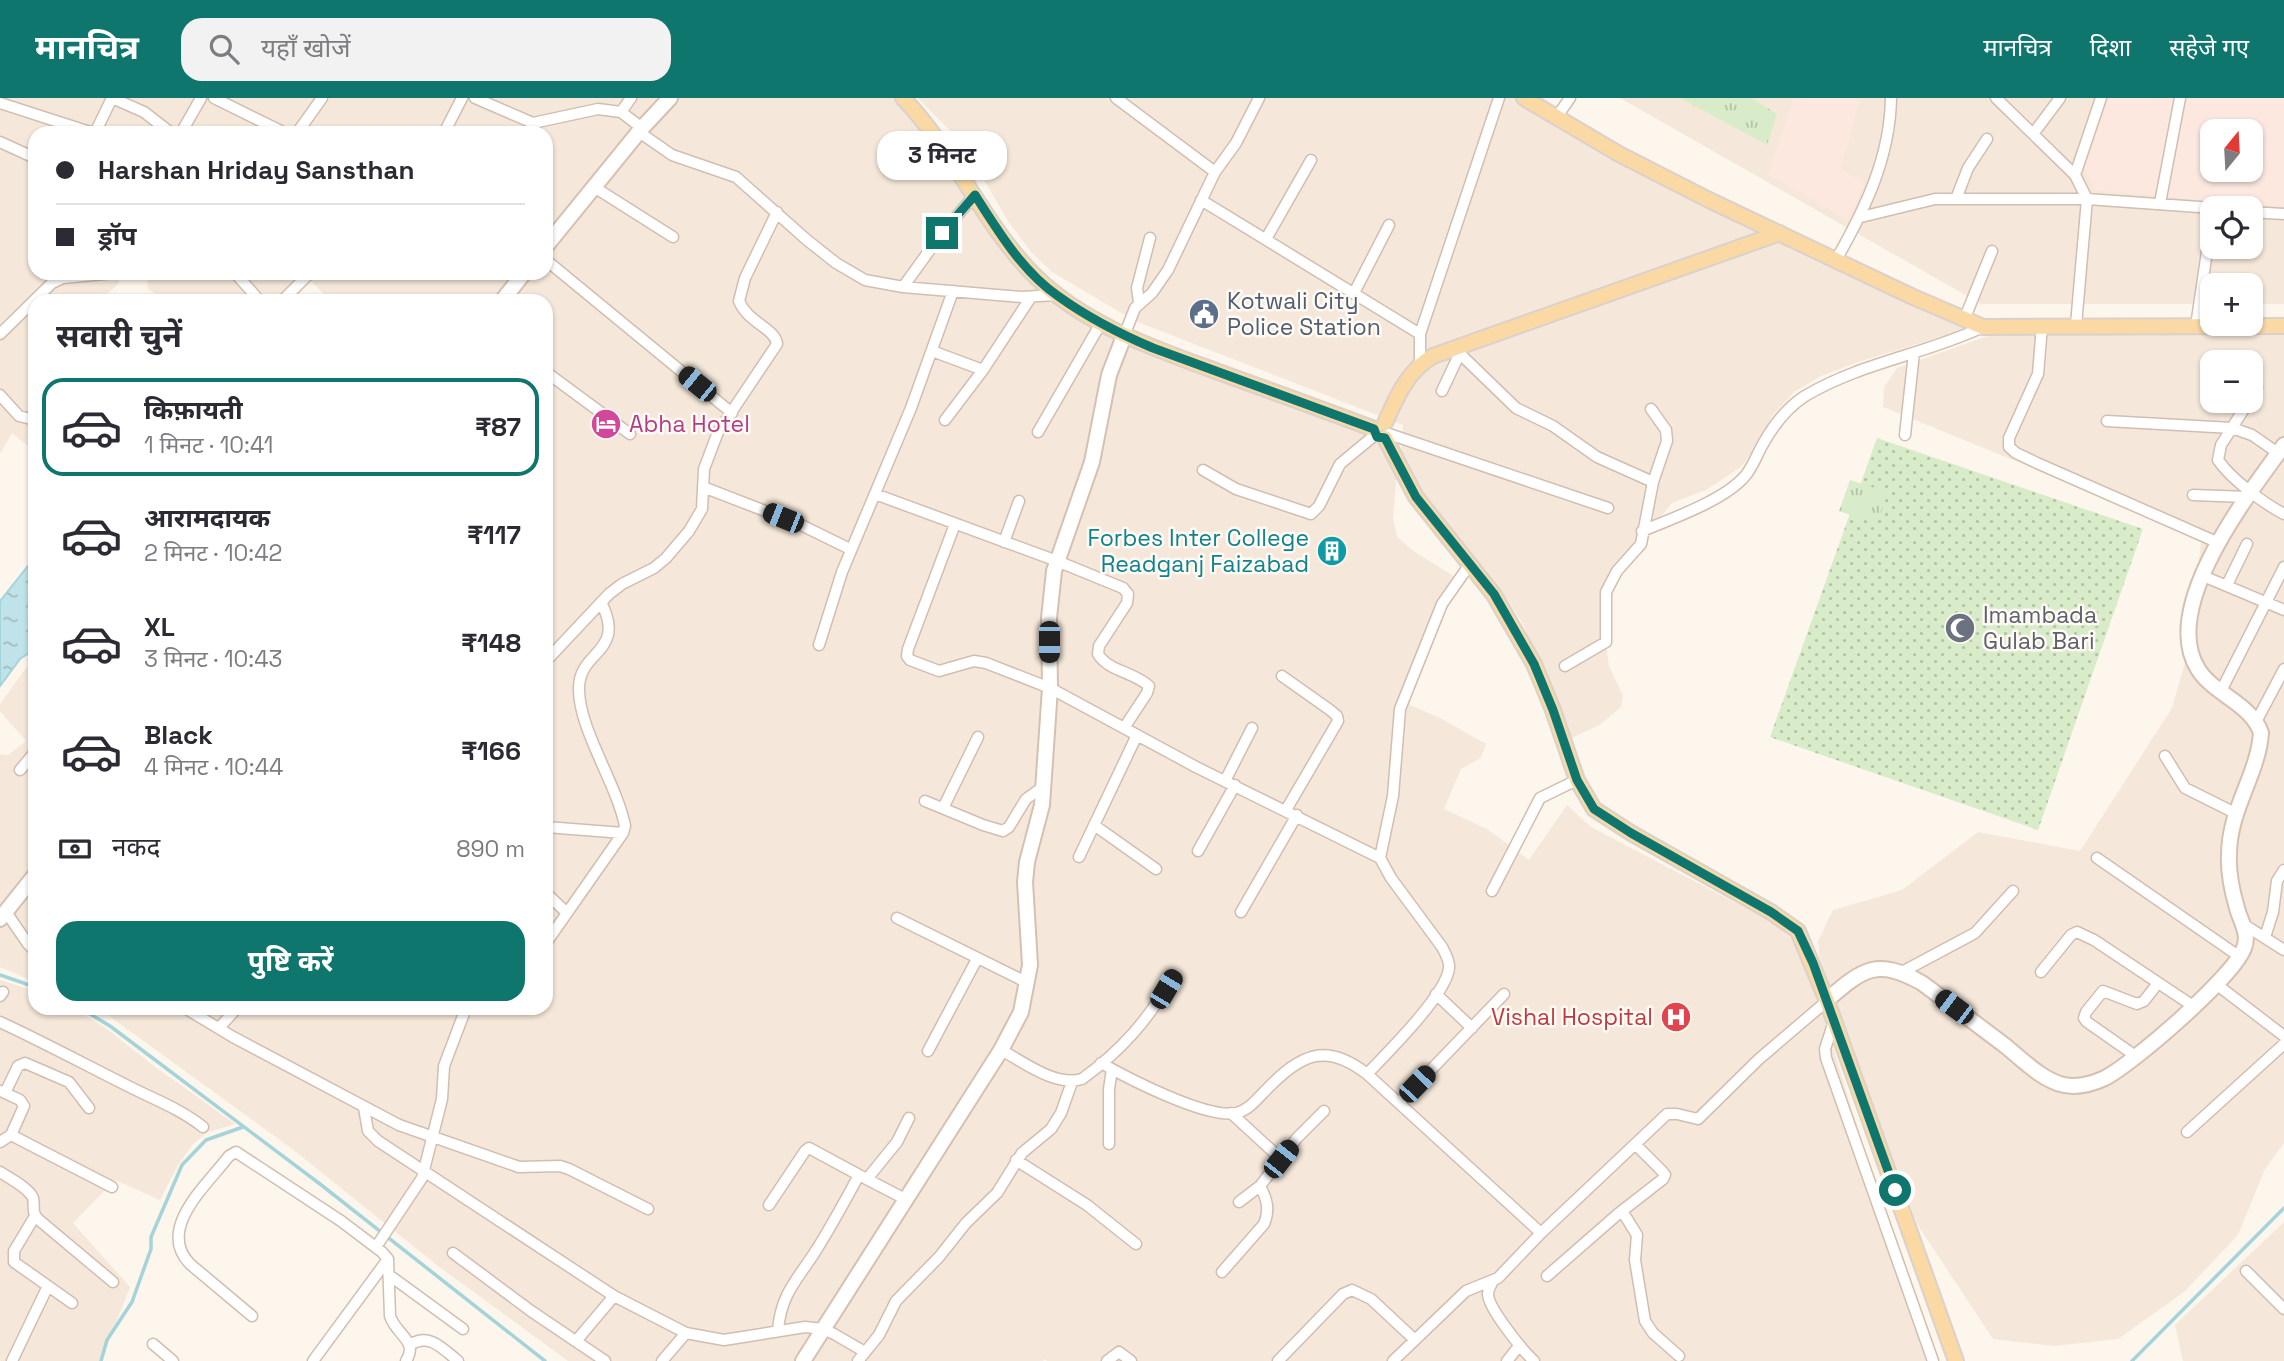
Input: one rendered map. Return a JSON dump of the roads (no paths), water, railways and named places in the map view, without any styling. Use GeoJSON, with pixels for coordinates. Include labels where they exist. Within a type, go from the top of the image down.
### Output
{"type":"FeatureCollection","features":[{"type":"Feature","properties":{"kind":"main road"},"geometry":{"type":"LineString","coordinates":[[904,98],[925,122],[1017,256],[1056,295],[1124,336],[1382,432],[1416,497],[1494,594],[1534,664],[1577,780],[1594,809],[1631,833],[1771,912],[1798,931],[1827,1000],[1956,1361]]}},
{"type":"Feature","properties":{"kind":"main road"},"geometry":{"type":"LineString","coordinates":[[1524,98],[1630,160],[1836,260],[1983,327],[2284,326]]}},
{"type":"Feature","properties":{"kind":"main road"},"geometry":{"type":"LineString","coordinates":[[1382,432],[1404,387],[1420,363],[1780,233]]}},
{"type":"Feature","properties":{"kind":"street"},"geometry":{"type":"LineString","coordinates":[[98,126],[112,98],[144,112],[161,126]]}},
{"type":"Feature","properties":{"kind":"street"},"geometry":{"type":"LineString","coordinates":[[185,126],[201,98]]}},
{"type":"Feature","properties":{"kind":"street"},"geometry":{"type":"LineString","coordinates":[[214,98],[270,126]]}},
{"type":"Feature","properties":{"kind":"street"},"geometry":{"type":"LineString","coordinates":[[302,126],[322,98]]}},
{"type":"Feature","properties":{"kind":"street"},"geometry":{"type":"LineString","coordinates":[[448,126],[462,98]]}},
{"type":"Feature","properties":{"kind":"street"},"geometry":{"type":"LineString","coordinates":[[621,112],[631,98]]}},
{"type":"Feature","properties":{"kind":"street"},"geometry":{"type":"LineString","coordinates":[[553,237],[640,130],[670,98]]}},
{"type":"Feature","properties":{"kind":"street"},"geometry":{"type":"LineString","coordinates":[[1116,98],[1130,102],[1215,172]]}},
{"type":"Feature","properties":{"kind":"street"},"geometry":{"type":"LineString","coordinates":[[803,1361],[1001,1050],[1021,1012],[1028,983],[1031,951],[1025,882],[1027,862],[1040,816],[1043,787],[1050,688],[1050,605],[1057,561],[1091,462],[1109,375],[1124,336],[1139,302],[1152,293],[1168,270],[1215,172],[1236,143],[1259,98]]}},
{"type":"Feature","properties":{"kind":"street"},"geometry":{"type":"LineString","coordinates":[[1420,363],[1420,334],[1499,98]]}},
{"type":"Feature","properties":{"kind":"street"},"geometry":{"type":"LineString","coordinates":[[1556,118],[1570,98]]}},
{"type":"Feature","properties":{"kind":"street"},"geometry":{"type":"LineString","coordinates":[[1836,260],[1861,217],[1882,163],[1888,135],[1891,98]]}},
{"type":"Feature","properties":{"kind":"street"},"geometry":{"type":"LineString","coordinates":[[1996,98],[2075,175],[2087,199],[2076,326]]}},
{"type":"Feature","properties":{"kind":"street"},"geometry":{"type":"LineString","coordinates":[[2033,134],[2060,98]]}},
{"type":"Feature","properties":{"kind":"street"},"geometry":{"type":"LineString","coordinates":[[2075,175],[2101,98]]}},
{"type":"Feature","properties":{"kind":"street"},"geometry":{"type":"LineString","coordinates":[[2160,204],[2180,98]]}},
{"type":"Feature","properties":{"kind":"street"},"geometry":{"type":"LineString","coordinates":[[477,99],[533,123],[598,109],[621,112],[672,155],[736,177],[807,240],[853,274],[878,283],[1031,297],[1056,295]]}},
{"type":"Feature","properties":{"kind":"street"},"geometry":{"type":"LineString","coordinates":[[0,103],[72,126]]}},
{"type":"Feature","properties":{"kind":"street"},"geometry":{"type":"LineString","coordinates":[[259,126],[262,122]]}},
{"type":"Feature","properties":{"kind":"street"},"geometry":{"type":"LineString","coordinates":[[1956,199],[1969,168],[1987,139]]}},
{"type":"Feature","properties":{"kind":"street"},"geometry":{"type":"LineString","coordinates":[[0,142],[28,155]]}},
{"type":"Feature","properties":{"kind":"street"},"geometry":{"type":"LineString","coordinates":[[1266,239],[1311,160]]}},
{"type":"Feature","properties":{"kind":"street"},"geometry":{"type":"LineString","coordinates":[[594,187],[673,237]]}},
{"type":"Feature","properties":{"kind":"street"},"geometry":{"type":"LineString","coordinates":[[903,286],[942,233],[975,195]]}},
{"type":"Feature","properties":{"kind":"street"},"geometry":{"type":"LineString","coordinates":[[1861,217],[1917,202],[1956,199],[2087,199],[2200,207]]}},
{"type":"Feature","properties":{"kind":"street"},"geometry":{"type":"LineString","coordinates":[[1201,200],[1420,334]]}},
{"type":"Feature","properties":{"kind":"street"},"geometry":{"type":"LineString","coordinates":[[553,653],[601,601],[622,584],[654,568],[666,558],[698,518],[702,509],[703,478],[719,432],[777,344],[774,335],[748,316],[739,301],[745,278],[777,212]]}},
{"type":"Feature","properties":{"kind":"street"},"geometry":{"type":"LineString","coordinates":[[2263,213],[2284,215]]}},
{"type":"Feature","properties":{"kind":"street"},"geometry":{"type":"LineString","coordinates":[[1354,293],[1389,225]]}},
{"type":"Feature","properties":{"kind":"street"},"geometry":{"type":"LineString","coordinates":[[1139,302],[1137,288],[1150,238]]}},
{"type":"Feature","properties":{"kind":"street"},"geometry":{"type":"LineString","coordinates":[[1964,320],[1992,251]]}},
{"type":"Feature","properties":{"kind":"street"},"geometry":{"type":"LineString","coordinates":[[2196,326],[2206,259]]}},
{"type":"Feature","properties":{"kind":"street"},"geometry":{"type":"LineString","coordinates":[[553,266],[732,413]]}},
{"type":"Feature","properties":{"kind":"street"},"geometry":{"type":"LineString","coordinates":[[40,294],[55,280]]}},
{"type":"Feature","properties":{"kind":"street"},"geometry":{"type":"LineString","coordinates":[[241,280],[254,294]]}},
{"type":"Feature","properties":{"kind":"street"},"geometry":{"type":"LineString","coordinates":[[289,294],[303,280]]}},
{"type":"Feature","properties":{"kind":"street"},"geometry":{"type":"LineString","coordinates":[[508,294],[518,280]]}},
{"type":"Feature","properties":{"kind":"street"},"geometry":{"type":"LineString","coordinates":[[819,645],[850,549],[875,494],[953,291]]}},
{"type":"Feature","properties":{"kind":"street"},"geometry":{"type":"LineString","coordinates":[[945,420],[983,370],[1031,297]]}},
{"type":"Feature","properties":{"kind":"street"},"geometry":{"type":"LineString","coordinates":[[0,334],[28,306]]}},
{"type":"Feature","properties":{"kind":"street"},"geometry":{"type":"LineString","coordinates":[[1038,432],[1101,323]]}},
{"type":"Feature","properties":{"kind":"street"},"geometry":{"type":"LineString","coordinates":[[2042,326],[2038,374],[2009,438],[2009,447],[2037,463],[2219,543]]}},
{"type":"Feature","properties":{"kind":"street"},"geometry":{"type":"LineString","coordinates":[[1642,531],[1733,487],[1744,477],[1780,420],[1791,407],[1805,397],[1840,378],[1955,340],[1983,327]]}},
{"type":"Feature","properties":{"kind":"street"},"geometry":{"type":"LineString","coordinates":[[932,351],[983,370]]}},
{"type":"Feature","properties":{"kind":"street"},"geometry":{"type":"LineString","coordinates":[[1442,391],[1456,351],[1524,413],[1553,426],[1597,457],[1653,482]]}},
{"type":"Feature","properties":{"kind":"street"},"geometry":{"type":"LineString","coordinates":[[1905,435],[1914,353]]}},
{"type":"Feature","properties":{"kind":"street"},"geometry":{"type":"LineString","coordinates":[[553,377],[631,434]]}},
{"type":"Feature","properties":{"kind":"street"},"geometry":{"type":"LineString","coordinates":[[0,395],[19,416],[28,418]]}},
{"type":"Feature","properties":{"kind":"street"},"geometry":{"type":"LineString","coordinates":[[1565,666],[1606,642],[1606,592],[1617,571],[1638,550],[1653,482],[1668,435],[1651,409]]}},
{"type":"Feature","properties":{"kind":"street"},"geometry":{"type":"LineString","coordinates":[[2241,413],[2221,445],[2218,460],[2249,494],[2284,514]]}},
{"type":"Feature","properties":{"kind":"street"},"geometry":{"type":"LineString","coordinates":[[1534,1361],[1519,1346],[1489,1300],[1492,1283],[1667,1114],[1698,1119],[1759,1059],[1855,976],[1887,967],[1902,972],[1922,983],[2050,1080],[2079,1087],[2107,1077],[2137,1056],[2216,984],[2240,957],[2246,935],[2229,868],[2230,834],[2259,749],[2261,733],[2256,722],[2199,672],[2192,659],[2188,623],[2190,609],[2219,543],[2281,449],[2232,428],[2106,421]]}},
{"type":"Feature","properties":{"kind":"street"},"geometry":{"type":"LineString","coordinates":[[1203,470],[1236,489],[1311,514],[1319,506],[1340,464],[1382,432],[1608,508]]}},
{"type":"Feature","properties":{"kind":"street"},"geometry":{"type":"LineString","coordinates":[[703,488],[799,524],[850,549]]}},
{"type":"Feature","properties":{"kind":"street"},"geometry":{"type":"LineString","coordinates":[[875,494],[1123,588],[1128,594],[1127,603],[1099,646],[1098,653],[1102,660],[1149,686],[1124,728]]}},
{"type":"Feature","properties":{"kind":"street"},"geometry":{"type":"LineString","coordinates":[[2193,495],[2249,494]]}},
{"type":"Feature","properties":{"kind":"street"},"geometry":{"type":"LineString","coordinates":[[1004,542],[1019,501]]}},
{"type":"Feature","properties":{"kind":"street"},"geometry":{"type":"LineString","coordinates":[[955,524],[907,656],[910,660],[939,671],[974,662],[986,663],[1050,688],[1380,858],[1391,878],[1442,947],[1449,967],[1446,979],[1436,994],[1407,1031],[1367,1074]]}},
{"type":"Feature","properties":{"kind":"street"},"geometry":{"type":"LineString","coordinates":[[2227,585],[2247,544]]}},
{"type":"Feature","properties":{"kind":"street"},"geometry":{"type":"LineString","coordinates":[[1380,858],[1393,796],[1400,709],[1442,604],[1470,564]]}},
{"type":"Feature","properties":{"kind":"street"},"geometry":{"type":"LineString","coordinates":[[2221,691],[2284,567]]}},
{"type":"Feature","properties":{"kind":"street"},"geometry":{"type":"LineString","coordinates":[[2203,576],[2284,610]]}},
{"type":"Feature","properties":{"kind":"street"},"geometry":{"type":"LineString","coordinates":[[553,933],[623,833],[624,818],[583,712],[579,689],[583,669],[603,649],[609,635],[610,621],[601,601]]}},
{"type":"Feature","properties":{"kind":"street"},"geometry":{"type":"LineString","coordinates":[[2256,722],[2284,669]]}},
{"type":"Feature","properties":{"kind":"street"},"geometry":{"type":"LineString","coordinates":[[1282,676],[1330,710],[1337,716],[1338,721],[1286,810]]}},
{"type":"Feature","properties":{"kind":"street"},"geometry":{"type":"LineString","coordinates":[[1198,850],[1230,783],[1252,728]]}},
{"type":"Feature","properties":{"kind":"street"},"geometry":{"type":"LineString","coordinates":[[1079,857],[1137,735]]}},
{"type":"Feature","properties":{"kind":"street"},"geometry":{"type":"LineString","coordinates":[[943,808],[978,737]]}},
{"type":"Feature","properties":{"kind":"street"},"geometry":{"type":"LineString","coordinates":[[2165,756],[2185,788],[2235,813]]}},
{"type":"Feature","properties":{"kind":"street"},"geometry":{"type":"LineString","coordinates":[[20,770],[28,760]]}},
{"type":"Feature","properties":{"kind":"street"},"geometry":{"type":"LineString","coordinates":[[1492,891],[1541,798],[1577,780]]}},
{"type":"Feature","properties":{"kind":"street"},"geometry":{"type":"LineString","coordinates":[[925,801],[1003,831],[1009,827],[1026,799],[1043,787]]}},
{"type":"Feature","properties":{"kind":"street"},"geometry":{"type":"LineString","coordinates":[[1241,912],[1297,816]]}},
{"type":"Feature","properties":{"kind":"street"},"geometry":{"type":"LineString","coordinates":[[1094,825],[1156,869]]}},
{"type":"Feature","properties":{"kind":"street"},"geometry":{"type":"LineString","coordinates":[[553,828],[623,833]]}},
{"type":"Feature","properties":{"kind":"street"},"geometry":{"type":"LineString","coordinates":[[2097,858],[2240,957]]}},
{"type":"Feature","properties":{"kind":"street"},"geometry":{"type":"LineString","coordinates":[[2264,937],[2273,912],[2277,881],[2284,870]]}},
{"type":"Feature","properties":{"kind":"street"},"geometry":{"type":"LineString","coordinates":[[28,884],[3,916],[28,944]]}},
{"type":"Feature","properties":{"kind":"street"},"geometry":{"type":"LineString","coordinates":[[1902,972],[1975,933],[2013,891]]}},
{"type":"Feature","properties":{"kind":"street"},"geometry":{"type":"LineString","coordinates":[[553,900],[567,913]]}},
{"type":"Feature","properties":{"kind":"street"},"geometry":{"type":"LineString","coordinates":[[897,918],[1028,983]]}},
{"type":"Feature","properties":{"kind":"street"},"geometry":{"type":"LineString","coordinates":[[2243,924],[2284,950]]}},
{"type":"Feature","properties":{"kind":"street"},"geometry":{"type":"LineString","coordinates":[[2041,972],[2071,935],[2077,932],[2094,940],[2193,1006]]}},
{"type":"Feature","properties":{"kind":"street"},"geometry":{"type":"LineString","coordinates":[[928,1051],[977,959]]}},
{"type":"Feature","properties":{"kind":"street"},"geometry":{"type":"LineString","coordinates":[[1001,1050],[1060,1081],[1082,1079],[1149,1016],[1173,977]]}},
{"type":"Feature","properties":{"kind":"street"},"geometry":{"type":"LineString","coordinates":[[2137,1056],[2087,1023],[2084,1018],[2103,991],[2137,1004],[2144,1001],[2158,983]]}},
{"type":"Feature","properties":{"kind":"street"},"geometry":{"type":"LineString","coordinates":[[2216,984],[2284,1037]]}},
{"type":"Feature","properties":{"kind":"street"},"geometry":{"type":"LineString","coordinates":[[1436,994],[1472,1028]]}},
{"type":"Feature","properties":{"kind":"street"},"geometry":{"type":"LineString","coordinates":[[1399,1103],[1504,994]]}},
{"type":"Feature","properties":{"kind":"street"},"geometry":{"type":"LineString","coordinates":[[197,1015],[399,1125],[519,1167],[569,1168],[648,1209]]}},
{"type":"Feature","properties":{"kind":"street"},"geometry":{"type":"LineString","coordinates":[[219,1028],[231,1015]]}},
{"type":"Feature","properties":{"kind":"street"},"geometry":{"type":"LineString","coordinates":[[381,1240],[425,1171],[442,1099],[444,1066],[463,1015]]}},
{"type":"Feature","properties":{"kind":"street"},"geometry":{"type":"LineString","coordinates":[[1834,1021],[1825,1049],[1826,1058],[1933,1361]]}},
{"type":"Feature","properties":{"kind":"street"},"geometry":{"type":"LineString","coordinates":[[0,1022],[178,1109],[203,1127]]}},
{"type":"Feature","properties":{"kind":"street"},"geometry":{"type":"LineString","coordinates":[[2187,1132],[2284,1044]]}},
{"type":"Feature","properties":{"kind":"street"},"geometry":{"type":"LineString","coordinates":[[1101,1063],[1143,1085],[1212,1112],[1231,1113],[1249,1107],[1283,1073],[1316,1056],[1332,1054],[1343,1058],[1367,1074],[1541,1233]]}},
{"type":"Feature","properties":{"kind":"street"},"geometry":{"type":"LineString","coordinates":[[0,1142],[11,1135],[24,1106],[20,1100],[2,1091],[18,1066],[25,1063],[69,1082],[89,1108]]}},
{"type":"Feature","properties":{"kind":"street"},"geometry":{"type":"LineString","coordinates":[[1109,1144],[1109,1089],[1112,1069]]}},
{"type":"Feature","properties":{"kind":"street"},"geometry":{"type":"LineString","coordinates":[[858,1361],[879,1335],[896,1301],[939,1257],[966,1223],[997,1193],[1017,1160],[1057,1122],[1072,1082]]}},
{"type":"Feature","properties":{"kind":"street"},"geometry":{"type":"LineString","coordinates":[[364,1108],[368,1131],[425,1171],[614,1296],[687,1333],[724,1340],[805,1327],[823,1329],[865,1352]]}},
{"type":"Feature","properties":{"kind":"street"},"geometry":{"type":"LineString","coordinates":[[1239,1202],[1260,1186],[1324,1111]]}},
{"type":"Feature","properties":{"kind":"street"},"geometry":{"type":"LineString","coordinates":[[1231,1113],[1281,1159]]}},
{"type":"Feature","properties":{"kind":"street"},"geometry":{"type":"LineString","coordinates":[[778,1330],[780,1313],[789,1288],[863,1177],[897,1142],[909,1118]]}},
{"type":"Feature","properties":{"kind":"street"},"geometry":{"type":"LineString","coordinates":[[11,1135],[112,1187]]}},
{"type":"Feature","properties":{"kind":"street"},"geometry":{"type":"LineString","coordinates":[[1547,1276],[1665,1175],[1636,1145]]}},
{"type":"Feature","properties":{"kind":"street"},"geometry":{"type":"LineString","coordinates":[[769,1205],[809,1148],[905,1199]]}},
{"type":"Feature","properties":{"kind":"street"},"geometry":{"type":"LineString","coordinates":[[252,1317],[190,1264],[182,1255],[177,1242],[177,1232],[184,1215],[231,1153],[241,1153],[381,1240],[388,1259],[390,1316],[410,1345],[411,1350],[406,1361]]}},
{"type":"Feature","properties":{"kind":"street"},"geometry":{"type":"LineString","coordinates":[[1017,1160],[1087,1205],[1136,1244]]}},
{"type":"Feature","properties":{"kind":"street"},"geometry":{"type":"LineString","coordinates":[[0,1172],[30,1193],[33,1199],[35,1216],[12,1256],[13,1262],[72,1303]]}},
{"type":"Feature","properties":{"kind":"street"},"geometry":{"type":"LineString","coordinates":[[1222,1272],[1264,1224],[1267,1202],[1260,1186]]}},
{"type":"Feature","properties":{"kind":"street"},"geometry":{"type":"LineString","coordinates":[[1622,1211],[1637,1236],[1635,1260],[1645,1321],[1653,1333],[1679,1356]]}},
{"type":"Feature","properties":{"kind":"street"},"geometry":{"type":"LineString","coordinates":[[35,1216],[113,1282]]}},
{"type":"Feature","properties":{"kind":"street"},"geometry":{"type":"LineString","coordinates":[[453,1253],[540,1318],[605,1361]]}},
{"type":"Feature","properties":{"kind":"street"},"geometry":{"type":"LineString","coordinates":[[313,1361],[388,1259]]}},
{"type":"Feature","properties":{"kind":"street"},"geometry":{"type":"LineString","coordinates":[[2246,1271],[2284,1309]]}},
{"type":"Feature","properties":{"kind":"street"},"geometry":{"type":"LineString","coordinates":[[389,1275],[463,1329]]}},
{"type":"Feature","properties":{"kind":"street"},"geometry":{"type":"LineString","coordinates":[[1393,1361],[1466,1291],[1492,1283]]}},
{"type":"Feature","properties":{"kind":"street"},"geometry":{"type":"LineString","coordinates":[[12,1361],[47,1288]]}},
{"type":"Feature","properties":{"kind":"street"},"geometry":{"type":"LineString","coordinates":[[1278,1361],[1343,1294],[1352,1290],[1371,1299],[1415,1340]]}},
{"type":"Feature","properties":{"kind":"street"},"geometry":{"type":"LineString","coordinates":[[577,1340],[614,1296]]}},
{"type":"Feature","properties":{"kind":"street"},"geometry":{"type":"LineString","coordinates":[[662,1361],[687,1333]]}},
{"type":"Feature","properties":{"kind":"street"},"geometry":{"type":"LineString","coordinates":[[410,1345],[417,1340],[428,1340],[457,1361]]}},
{"type":"Feature","properties":{"kind":"street"},"geometry":{"type":"LineString","coordinates":[[153,1344],[173,1361]]}},
{"type":"Feature","properties":{"kind":"street"},"geometry":{"type":"LineString","coordinates":[[1507,1361],[1519,1346]]}},
{"type":"Feature","properties":{"kind":"street"},"geometry":{"type":"LineString","coordinates":[[1107,1361],[1119,1352],[1131,1361]]}},
{"type":"Feature","properties":{"kind":"water"},"geometry":{"type":"Polygon","coordinates":[[[28,566],[28,654],[20,659],[0,686],[0,601],[28,566]]]}},
{"type":"Feature","properties":{"kind":"waterway"},"geometry":{"type":"LineString","coordinates":[[0,975],[28,985]]}},
{"type":"Feature","properties":{"kind":"waterway"},"geometry":{"type":"LineString","coordinates":[[92,1015],[320,1184],[545,1361]]}},
{"type":"Feature","properties":{"kind":"waterway"},"geometry":{"type":"LineString","coordinates":[[101,1361],[107,1340],[132,1302],[151,1249],[151,1237],[182,1165],[206,1140],[243,1127]]}},
{"type":"Feature","properties":{"kind":"waterway"},"geometry":{"type":"LineString","coordinates":[[2132,1361],[2284,1208]]}},
{"type":"Feature","properties":{"kind":"place","name":"Kotwali City Police Station"},"geometry":{"type":"Point","coordinates":[1204,314]}},
{"type":"Feature","properties":{"kind":"place","name":"Abha Hotel"},"geometry":{"type":"Point","coordinates":[606,424]}},
{"type":"Feature","properties":{"kind":"place","name":"Forbes Inter College Readganj Faizabad"},"geometry":{"type":"Point","coordinates":[1332,551]}},
{"type":"Feature","properties":{"kind":"place","name":"Imambada Gulab Bari"},"geometry":{"type":"Point","coordinates":[1960,628]}},
{"type":"Feature","properties":{"kind":"place","name":"Vishal Hospital"},"geometry":{"type":"Point","coordinates":[1676,1017]}}]}
